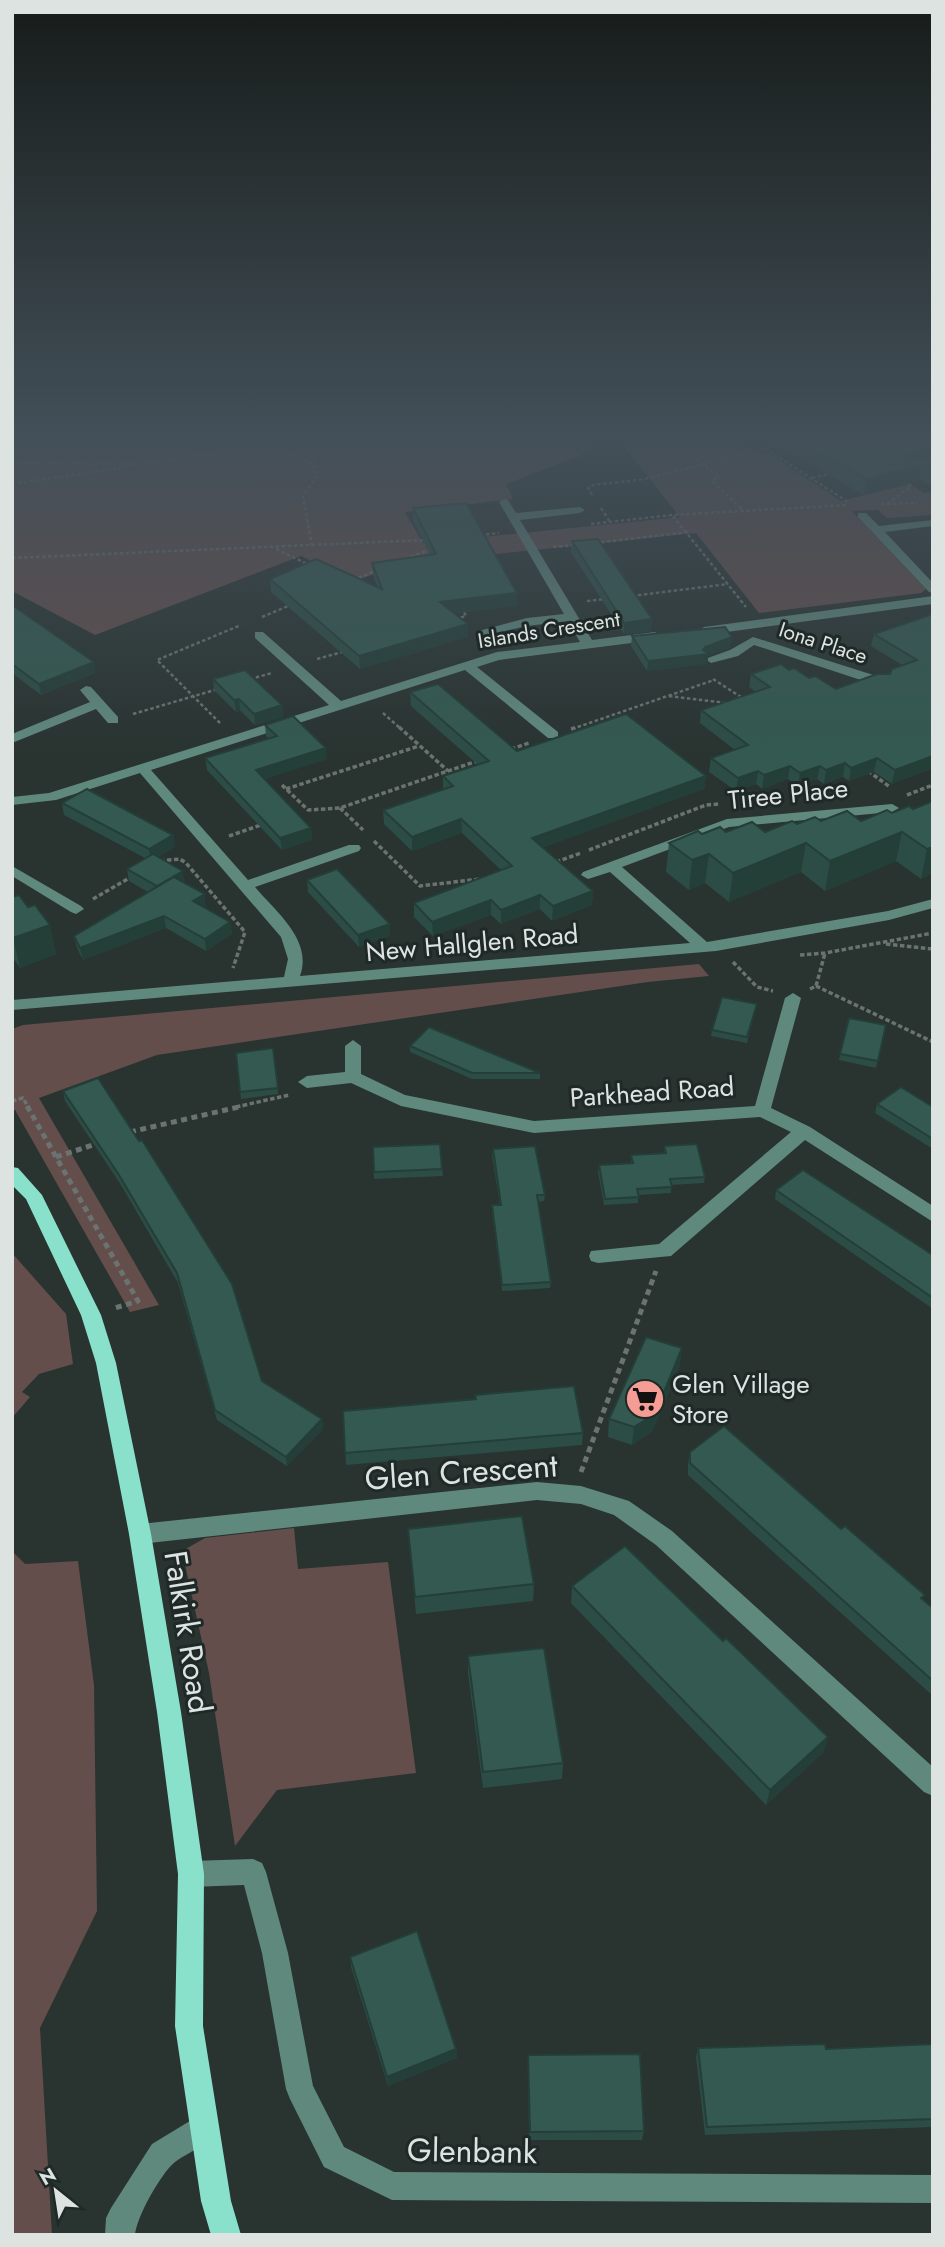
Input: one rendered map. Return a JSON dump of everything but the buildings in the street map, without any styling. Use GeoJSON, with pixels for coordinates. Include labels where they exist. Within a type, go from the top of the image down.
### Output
{"type":"FeatureCollection","features":[{"type":"Feature","properties":{"kind":"main road","name":"Falkirk Road"},"geometry":{"type":"LineString","coordinates":[[12,1173],[33,1195],[91,1315],[106,1363],[141,1534],[191,1874],[189,2026],[216,2202],[226,2235]]}},
{"type":"Feature","properties":{"kind":"street"},"geometry":{"type":"LineString","coordinates":[[528,543],[587,643]]}},
{"type":"Feature","properties":{"kind":"street"},"geometry":{"type":"LineString","coordinates":[[888,543],[933,590]]}},
{"type":"Feature","properties":{"kind":"street"},"geometry":{"type":"LineString","coordinates":[[691,632],[933,600]]}},
{"type":"Feature","properties":{"kind":"street"},"geometry":{"type":"LineString","coordinates":[[481,632],[527,622],[572,617]]}},
{"type":"Feature","properties":{"kind":"street","name":"Iona Place"},"geometry":{"type":"LineString","coordinates":[[742,626],[753,642],[881,682]]}},
{"type":"Feature","properties":{"kind":"street"},"geometry":{"type":"LineString","coordinates":[[260,635],[337,705]]}},
{"type":"Feature","properties":{"kind":"street","name":"Islands Crescent"},"geometry":{"type":"LineString","coordinates":[[12,801],[51,797],[467,664],[529,650],[665,635]]}},
{"type":"Feature","properties":{"kind":"street","name":"Iona Place"},"geometry":{"type":"LineString","coordinates":[[711,659],[734,653],[753,642]]}},
{"type":"Feature","properties":{"kind":"street"},"geometry":{"type":"LineString","coordinates":[[467,664],[553,734]]}},
{"type":"Feature","properties":{"kind":"street"},"geometry":{"type":"LineString","coordinates":[[86,690],[113,720]]}},
{"type":"Feature","properties":{"kind":"street"},"geometry":{"type":"LineString","coordinates":[[12,739],[98,704]]}},
{"type":"Feature","properties":{"kind":"street"},"geometry":{"type":"LineString","coordinates":[[143,768],[288,935],[296,948],[297,964],[289,983]]}},
{"type":"Feature","properties":{"kind":"street","name":"Tiree Place"},"geometry":{"type":"LineString","coordinates":[[588,875],[727,823],[892,808]]}},
{"type":"Feature","properties":{"kind":"street"},"geometry":{"type":"LineString","coordinates":[[247,885],[354,848]]}},
{"type":"Feature","properties":{"kind":"street"},"geometry":{"type":"LineString","coordinates":[[612,866],[703,947]]}},
{"type":"Feature","properties":{"kind":"street"},"geometry":{"type":"LineString","coordinates":[[12,870],[76,909]]}},
{"type":"Feature","properties":{"kind":"street","name":"New Hallglen Road"},"geometry":{"type":"LineString","coordinates":[[12,1005],[703,947],[888,915],[933,903]]}},
{"type":"Feature","properties":{"kind":"street"},"geometry":{"type":"LineString","coordinates":[[762,1111],[793,998]]}},
{"type":"Feature","properties":{"kind":"street"},"geometry":{"type":"LineString","coordinates":[[307,1082],[354,1077],[353,1046]]}},
{"type":"Feature","properties":{"kind":"street","name":"Parkhead Road"},"geometry":{"type":"LineString","coordinates":[[354,1077],[401,1100],[534,1127],[762,1111],[804,1131],[933,1215]]}},
{"type":"Feature","properties":{"kind":"street"},"geometry":{"type":"LineString","coordinates":[[598,1256],[664,1251],[804,1131]]}},
{"type":"Feature","properties":{"kind":"street","name":"Glen Crescent"},"geometry":{"type":"LineString","coordinates":[[141,1534],[537,1491],[581,1496],[621,1508],[664,1538],[933,1784]]}},
{"type":"Feature","properties":{"kind":"street","name":"Glenbank"},"geometry":{"type":"LineString","coordinates":[[191,1874],[253,1872],[275,1953],[300,2089],[334,2157],[393,2186],[933,2189]]}},
{"type":"Feature","properties":{"kind":"street"},"geometry":{"type":"LineString","coordinates":[[120,2235],[121,2218],[162,2154],[203,2127]]}},
{"type":"Feature","properties":{"kind":"path"},"geometry":{"type":"LineString","coordinates":[[12,558],[372,543]]}},
{"type":"Feature","properties":{"kind":"path"},"geometry":{"type":"LineString","coordinates":[[428,543],[431,549]]}},
{"type":"Feature","properties":{"kind":"path"},"geometry":{"type":"LineString","coordinates":[[532,550],[594,543]]}},
{"type":"Feature","properties":{"kind":"path"},"geometry":{"type":"LineString","coordinates":[[696,543],[759,624]]}},
{"type":"Feature","properties":{"kind":"path"},"geometry":{"type":"LineString","coordinates":[[275,548],[311,565]]}},
{"type":"Feature","properties":{"kind":"path"},"geometry":{"type":"LineString","coordinates":[[631,596],[728,584]]}},
{"type":"Feature","properties":{"kind":"path"},"geometry":{"type":"LineString","coordinates":[[564,604],[618,597]]}},
{"type":"Feature","properties":{"kind":"path"},"geometry":{"type":"LineString","coordinates":[[446,622],[466,616],[460,605]]}},
{"type":"Feature","properties":{"kind":"path"},"geometry":{"type":"LineString","coordinates":[[448,610],[459,618]]}},
{"type":"Feature","properties":{"kind":"path"},"geometry":{"type":"LineString","coordinates":[[244,681],[358,648]]}},
{"type":"Feature","properties":{"kind":"path"},"geometry":{"type":"LineString","coordinates":[[706,674],[746,701]]}},
{"type":"Feature","properties":{"kind":"path"},"geometry":{"type":"LineString","coordinates":[[505,751],[714,680]]}},
{"type":"Feature","properties":{"kind":"path"},"geometry":{"type":"LineString","coordinates":[[113,720],[218,688]]}},
{"type":"Feature","properties":{"kind":"path"},"geometry":{"type":"LineString","coordinates":[[364,696],[448,771]]}},
{"type":"Feature","properties":{"kind":"path"},"geometry":{"type":"LineString","coordinates":[[668,696],[732,704]]}},
{"type":"Feature","properties":{"kind":"path"},"geometry":{"type":"LineString","coordinates":[[286,789],[419,746]]}},
{"type":"Feature","properties":{"kind":"path"},"geometry":{"type":"LineString","coordinates":[[295,814],[308,810],[340,808],[482,759]]}},
{"type":"Feature","properties":{"kind":"path"},"geometry":{"type":"LineString","coordinates":[[868,771],[896,791]]}},
{"type":"Feature","properties":{"kind":"path"},"geometry":{"type":"LineString","coordinates":[[282,785],[308,810]]}},
{"type":"Feature","properties":{"kind":"path"},"geometry":{"type":"LineString","coordinates":[[903,796],[933,785]]}},
{"type":"Feature","properties":{"kind":"path"},"geometry":{"type":"LineString","coordinates":[[877,788],[890,787]]}},
{"type":"Feature","properties":{"kind":"path"},"geometry":{"type":"LineString","coordinates":[[549,865],[706,805],[719,804]]}},
{"type":"Feature","properties":{"kind":"path"},"geometry":{"type":"LineString","coordinates":[[340,808],[420,886],[486,878]]}},
{"type":"Feature","properties":{"kind":"path"},"geometry":{"type":"LineString","coordinates":[[208,842],[270,822]]}},
{"type":"Feature","properties":{"kind":"path"},"geometry":{"type":"LineString","coordinates":[[152,864],[172,859],[186,863],[245,932],[225,988]]}},
{"type":"Feature","properties":{"kind":"path"},"geometry":{"type":"LineString","coordinates":[[76,909],[141,871]]}},
{"type":"Feature","properties":{"kind":"path"},"geometry":{"type":"LineString","coordinates":[[878,944],[933,949]]}},
{"type":"Feature","properties":{"kind":"path"},"geometry":{"type":"LineString","coordinates":[[825,953],[817,986],[933,1042]]}},
{"type":"Feature","properties":{"kind":"path"},"geometry":{"type":"LineString","coordinates":[[744,974],[757,987]]}},
{"type":"Feature","properties":{"kind":"path"},"geometry":{"type":"LineString","coordinates":[[121,1135],[293,1094]]}},
{"type":"Feature","properties":{"kind":"path"},"geometry":{"type":"LineString","coordinates":[[12,1101],[23,1098],[138,1301],[91,1315]]}},
{"type":"Feature","properties":{"kind":"path"},"geometry":{"type":"LineString","coordinates":[[56,1157],[108,1140]]}},
{"type":"Feature","properties":{"kind":"path"},"geometry":{"type":"LineString","coordinates":[[581,1496],[581,1466],[664,1251]]}},
{"type":"Feature","properties":{"kind":"shaded area"},"geometry":{"type":"Polygon","coordinates":[[[12,543],[602,543],[448,559],[429,554],[355,581],[301,556],[95,635],[12,591],[12,543]]]}},
{"type":"Feature","properties":{"kind":"shaded area"},"geometry":{"type":"Polygon","coordinates":[[[704,543],[882,543],[926,589],[921,593],[759,613],[704,543]]]}},
{"type":"Feature","properties":{"kind":"shaded area"},"geometry":{"type":"Polygon","coordinates":[[[699,964],[709,976],[648,982],[157,1055],[39,1098],[159,1305],[130,1312],[15,1110],[12,1110],[12,1029],[23,1025],[699,964]]]}},
{"type":"Feature","properties":{"kind":"shaded area"},"geometry":{"type":"Polygon","coordinates":[[[12,1253],[66,1314],[73,1364],[39,1374],[22,1392],[30,1397],[12,1418],[12,1253]]]}},
{"type":"Feature","properties":{"kind":"shaded area"},"geometry":{"type":"Polygon","coordinates":[[[294,1528],[298,1569],[388,1562],[416,1773],[277,1790],[235,1846],[209,1673],[182,1551],[205,1538],[294,1528]]]}},
{"type":"Feature","properties":{"kind":"shaded area"},"geometry":{"type":"Polygon","coordinates":[[[12,1551],[25,1564],[78,1561],[94,1685],[97,1911],[40,2028],[52,2235],[12,2235],[12,1551]]]}},
{"type":"Feature","properties":{"kind":"place","name":"Glen Village Store"},"geometry":{"type":"Point","coordinates":[645,1399]}}]}
